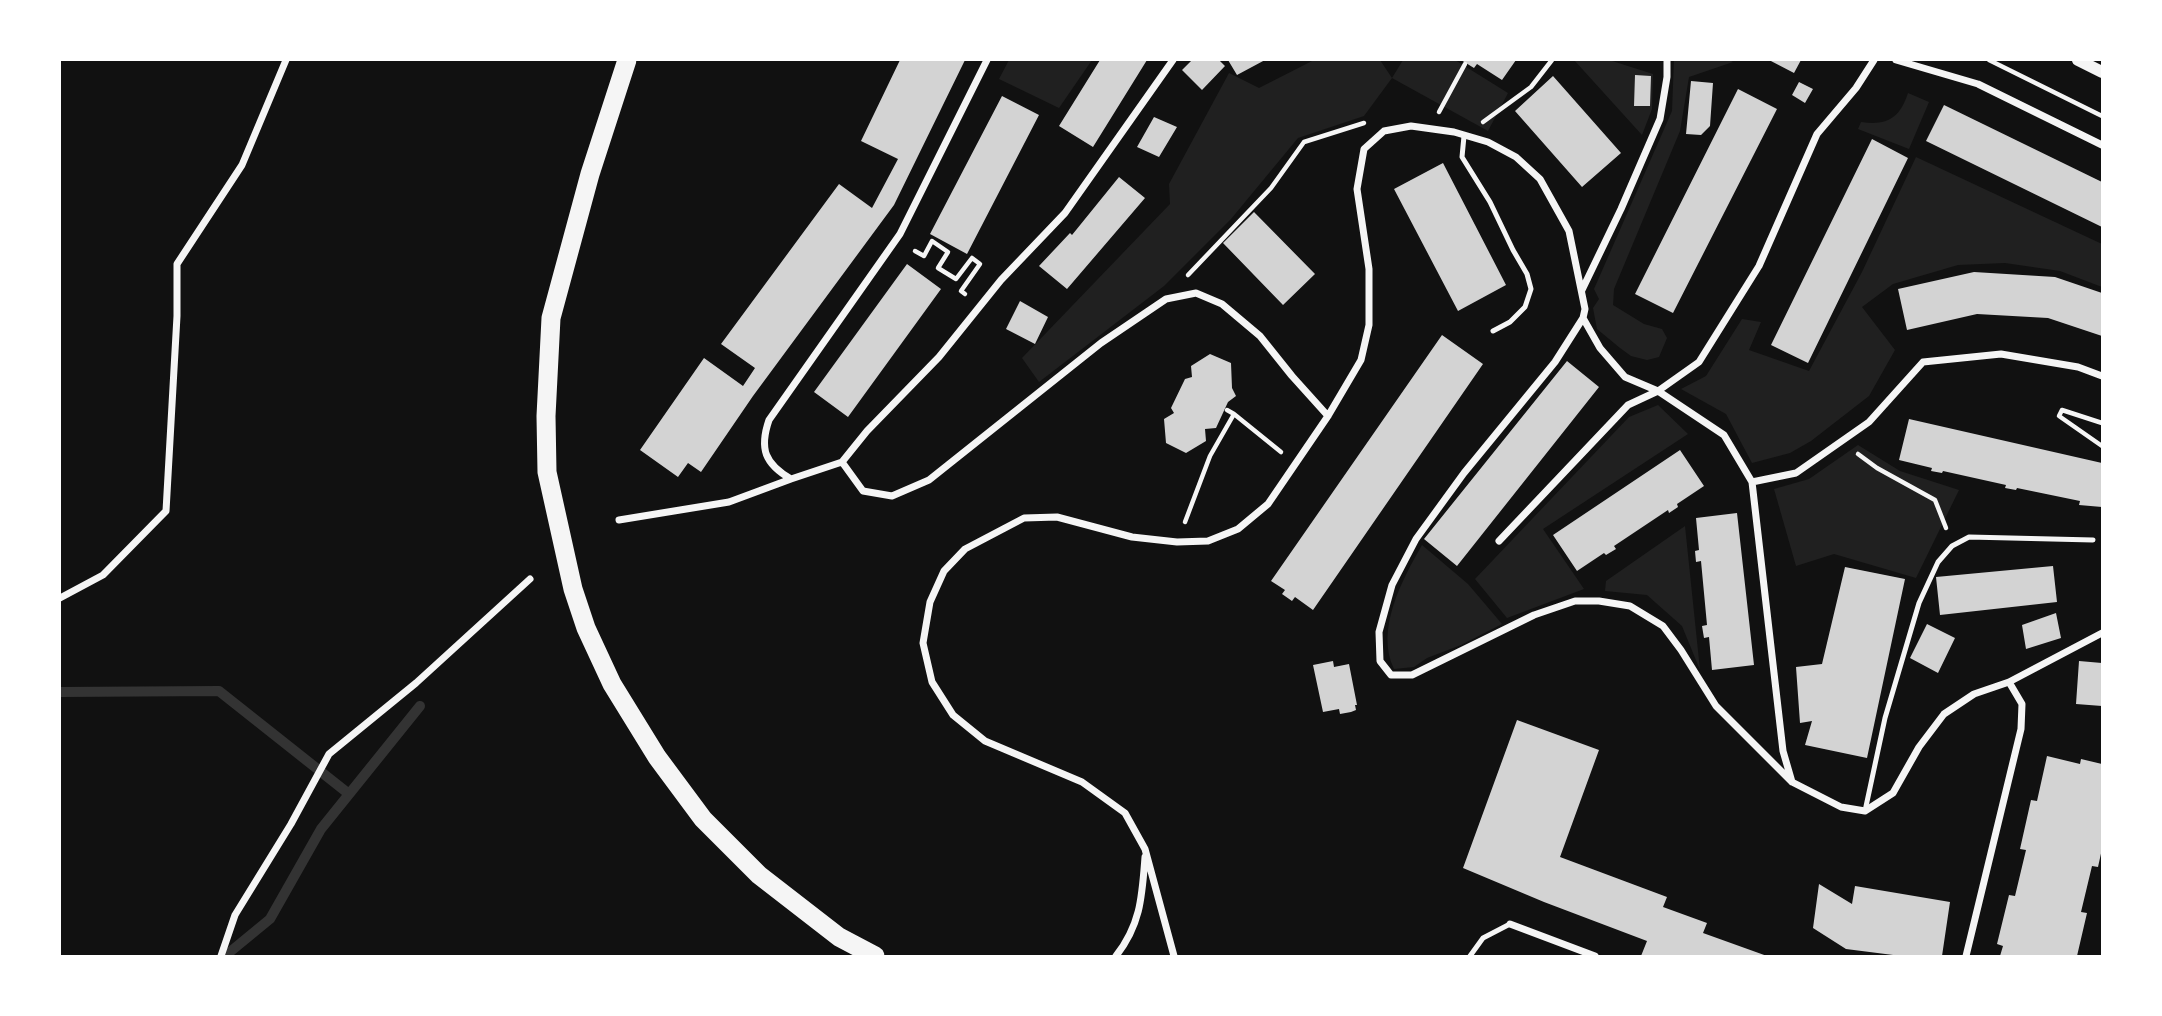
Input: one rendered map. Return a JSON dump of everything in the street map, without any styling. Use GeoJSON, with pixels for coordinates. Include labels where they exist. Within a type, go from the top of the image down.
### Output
{"type":"FeatureCollection","features":[{"type":"Feature","properties":{"kind":"highway"},"geometry":{"type":"LineString","coordinates":[[627,60],[590,174],[551,318],[546,416],[547,472],[573,589],[586,628],[612,684],[657,757],[703,819],[759,874],[839,937],[876,957]]}},
{"type":"Feature","properties":{"kind":"street"},"geometry":{"type":"LineString","coordinates":[[60,598],[103,575],[166,511],[177,316],[177,264],[242,164],[286,60]]}},
{"type":"Feature","properties":{"kind":"street"},"geometry":{"type":"LineString","coordinates":[[791,479],[775,470],[766,455],[769,420],[900,234],[987,60]]}},
{"type":"Feature","properties":{"kind":"street"},"geometry":{"type":"LineString","coordinates":[[620,520],[729,502],[842,462],[867,431],[939,357],[1001,280],[1065,213],[1173,60]]}},
{"type":"Feature","properties":{"kind":"street"},"geometry":{"type":"LineString","coordinates":[[1581,290],[1621,209],[1660,118],[1667,60]]}},
{"type":"Feature","properties":{"kind":"street"},"geometry":{"type":"LineString","coordinates":[[1499,541],[1628,405],[1658,391],[1699,362],[1759,266],[1817,134],[1856,88],[1874,60]]}},
{"type":"Feature","properties":{"kind":"street"},"geometry":{"type":"LineString","coordinates":[[1896,60],[1978,84],[2102,145]]}},
{"type":"Feature","properties":{"kind":"street"},"geometry":{"type":"LineString","coordinates":[[2078,60],[2102,72]]}},
{"type":"Feature","properties":{"kind":"street"},"geometry":{"type":"LineString","coordinates":[[1174,956],[1145,849],[1125,813],[1082,782],[985,741],[953,715],[932,682],[923,643],[930,601],[944,571],[965,549],[1024,518],[1057,517],[1132,537],[1177,542],[1208,541],[1238,529],[1268,503],[1328,416],[1361,360],[1369,325],[1369,269],[1357,189],[1364,149],[1384,131],[1410,126],[1431,129],[1488,142],[1516,157],[1540,179],[1569,231],[1585,309],[1583,318],[1555,362],[1464,473],[1416,539],[1392,585],[1379,632],[1380,661],[1391,675],[1412,675],[1534,615],[1575,601],[1599,601],[1630,606],[1663,626],[1716,706],[1792,782],[1841,807],[1865,811],[1893,793],[1920,747],[1944,714],[1974,694],[2009,682],[2102,633]]}},
{"type":"Feature","properties":{"kind":"street"},"geometry":{"type":"LineString","coordinates":[[842,462],[863,491],[892,496],[929,480],[1101,343],[1166,299],[1196,293],[1222,304],[1260,336],[1328,416]]}},
{"type":"Feature","properties":{"kind":"street"},"geometry":{"type":"LineString","coordinates":[[1583,318],[1600,348],[1625,377],[1658,391],[1724,435],[1752,482],[1783,751],[1792,782]]}},
{"type":"Feature","properties":{"kind":"street"},"geometry":{"type":"LineString","coordinates":[[1752,482],[1796,472],[1841,442],[1869,422],[1923,362],[2001,354],[2078,367],[2102,376]]}},
{"type":"Feature","properties":{"kind":"street"},"geometry":{"type":"LineString","coordinates":[[221,957],[235,915],[330,754],[416,683],[530,579]]}},
{"type":"Feature","properties":{"kind":"street"},"geometry":{"type":"LineString","coordinates":[[1966,957],[2021,729],[2022,704],[2009,682]]}},
{"type":"Feature","properties":{"kind":"street"},"geometry":{"type":"LineString","coordinates":[[1116,957],[1128,942],[1136,925],[1142,895],[1145,849]]}},
{"type":"Feature","properties":{"kind":"street"},"geometry":{"type":"LineString","coordinates":[[1510,924],[1595,957]]}},
{"type":"Feature","properties":{"kind":"lane"},"geometry":{"type":"LineString","coordinates":[[1464,136],[1462,157],[1490,202],[1527,274],[1531,289],[1525,307],[1510,322],[1493,331]]}},
{"type":"Feature","properties":{"kind":"lane"},"geometry":{"type":"LineString","coordinates":[[1865,811],[1885,718],[1919,603],[1938,562],[1952,546],[1969,537],[2093,540]]}},
{"type":"Feature","properties":{"kind":"lane"},"geometry":{"type":"LineString","coordinates":[[1470,957],[1483,938],[1510,924]]}},
{"type":"Feature","properties":{"kind":"path"},"geometry":{"type":"LineString","coordinates":[[1464,136],[1531,87],[1552,60]]}},
{"type":"Feature","properties":{"kind":"path"},"geometry":{"type":"LineString","coordinates":[[1989,60],[2102,116]]}},
{"type":"Feature","properties":{"kind":"path"},"geometry":{"type":"LineString","coordinates":[[1431,129],[1465,64]]}},
{"type":"Feature","properties":{"kind":"path"},"geometry":{"type":"LineString","coordinates":[[1166,299],[1271,188],[1304,142],[1361,122],[1384,131]]}},
{"type":"Feature","properties":{"kind":"path"},"geometry":{"type":"LineString","coordinates":[[915,251],[924,256],[932,241],[948,252],[938,268],[956,279],[972,258],[980,264],[961,291],[966,294]]}},
{"type":"Feature","properties":{"kind":"path"},"geometry":{"type":"LineString","coordinates":[[1227,410],[1296,463]]}},
{"type":"Feature","properties":{"kind":"path"},"geometry":{"type":"LineString","coordinates":[[2102,424],[2062,410],[2059,416],[2102,446]]}},
{"type":"Feature","properties":{"kind":"path"},"geometry":{"type":"LineString","coordinates":[[1177,542],[1210,456],[1234,414]]}},
{"type":"Feature","properties":{"kind":"path"},"geometry":{"type":"LineString","coordinates":[[1841,442],[1877,468],[1935,500],[1952,546]]}},
{"type":"Feature","properties":{"kind":"shaded area"},"geometry":{"type":"Polygon","coordinates":[[[1009,60],[1092,60],[1059,108],[999,79],[1009,60]]]}},
{"type":"Feature","properties":{"kind":"shaded area"},"geometry":{"type":"Polygon","coordinates":[[[1314,60],[1380,60],[1392,78],[1364,116],[1298,138],[1231,219],[1164,286],[1039,382],[1022,358],[1170,204],[1169,184],[1229,73],[1259,88],[1314,60]]]}},
{"type":"Feature","properties":{"kind":"shaded area"},"geometry":{"type":"Polygon","coordinates":[[[1403,60],[1455,60],[1508,93],[1488,131],[1392,78],[1403,60]]]}},
{"type":"Feature","properties":{"kind":"shaded area"},"geometry":{"type":"Polygon","coordinates":[[[1574,60],[1609,60],[1653,74],[1652,109],[1642,135],[1574,60]]]}},
{"type":"Feature","properties":{"kind":"shaded area"},"geometry":{"type":"Polygon","coordinates":[[[1674,60],[1733,62],[1689,77],[1680,131],[1614,289],[1613,305],[1644,324],[1662,329],[1667,338],[1659,357],[1647,360],[1631,356],[1597,329],[1593,308],[1599,299],[1594,289],[1672,111],[1674,60]]]}},
{"type":"Feature","properties":{"kind":"shaded area"},"geometry":{"type":"Polygon","coordinates":[[[1908,93],[1929,102],[1909,149],[1858,129],[1861,122],[1878,123],[1891,118],[1901,109],[1908,93]]]}},
{"type":"Feature","properties":{"kind":"shaded area"},"geometry":{"type":"Polygon","coordinates":[[[1916,157],[2102,244],[2102,287],[2060,271],[2005,263],[1958,265],[1893,284],[1862,307],[1895,350],[1869,396],[1811,441],[1790,453],[1752,463],[1726,414],[1681,389],[1706,376],[1742,319],[1761,322],[1749,350],[1809,371],[1862,272],[1916,157]]]}},
{"type":"Feature","properties":{"kind":"shaded area"},"geometry":{"type":"Polygon","coordinates":[[[1658,405],[1688,434],[1543,529],[1584,589],[1507,618],[1475,579],[1629,417],[1658,405]]]}},
{"type":"Feature","properties":{"kind":"shaded area"},"geometry":{"type":"Polygon","coordinates":[[[1858,445],[1900,471],[1959,490],[1916,578],[1834,554],[1796,566],[1774,489],[1809,479],[1858,445]]]}},
{"type":"Feature","properties":{"kind":"shaded area"},"geometry":{"type":"Polygon","coordinates":[[[1685,526],[1700,670],[1682,626],[1647,595],[1605,591],[1606,581],[1685,526]]]}},
{"type":"Feature","properties":{"kind":"shaded area"},"geometry":{"type":"Polygon","coordinates":[[[1422,545],[1468,584],[1502,624],[1461,645],[1427,658],[1414,667],[1394,669],[1389,654],[1389,622],[1399,589],[1422,545]]]}},
{"type":"Feature","properties":{"kind":"building"},"geometry":{"type":"Polygon","coordinates":[[[900,60],[965,60],[894,205],[753,396],[701,472],[688,463],[678,477],[640,450],[704,358],[743,386],[755,368],[721,344],[839,184],[872,208],[898,159],[861,141],[900,60]]]}},
{"type":"Feature","properties":{"kind":"building"},"geometry":{"type":"Polygon","coordinates":[[[1100,60],[1147,60],[1093,147],[1059,126],[1100,60]]]}},
{"type":"Feature","properties":{"kind":"building"},"geometry":{"type":"Polygon","coordinates":[[[1192,60],[1219,60],[1225,66],[1202,90],[1182,70],[1192,60]]]}},
{"type":"Feature","properties":{"kind":"building"},"geometry":{"type":"Polygon","coordinates":[[[1228,60],[1265,60],[1237,75],[1228,60]]]}},
{"type":"Feature","properties":{"kind":"building"},"geometry":{"type":"Polygon","coordinates":[[[1461,60],[1516,60],[1502,80],[1477,64],[1474,68],[1461,60]]]}},
{"type":"Feature","properties":{"kind":"building"},"geometry":{"type":"Polygon","coordinates":[[[1769,60],[1801,60],[1794,73],[1769,60]]]}},
{"type":"Feature","properties":{"kind":"building"},"geometry":{"type":"Polygon","coordinates":[[[1635,75],[1651,76],[1650,106],[1634,106],[1635,75]]]}},
{"type":"Feature","properties":{"kind":"building"},"geometry":{"type":"Polygon","coordinates":[[[1553,76],[1621,153],[1582,187],[1515,111],[1553,76]]]}},
{"type":"Feature","properties":{"kind":"building"},"geometry":{"type":"Polygon","coordinates":[[[1691,81],[1713,83],[1710,126],[1701,135],[1686,134],[1691,81]]]}},
{"type":"Feature","properties":{"kind":"building"},"geometry":{"type":"Polygon","coordinates":[[[1799,82],[1813,89],[1805,103],[1792,95],[1799,82]]]}},
{"type":"Feature","properties":{"kind":"building"},"geometry":{"type":"Polygon","coordinates":[[[1738,89],[1777,109],[1673,313],[1635,294],[1738,89]]]}},
{"type":"Feature","properties":{"kind":"building"},"geometry":{"type":"Polygon","coordinates":[[[1002,96],[1039,115],[967,254],[930,234],[1002,96]]]}},
{"type":"Feature","properties":{"kind":"building"},"geometry":{"type":"Polygon","coordinates":[[[1944,105],[2102,182],[2102,227],[1926,141],[1944,105]]]}},
{"type":"Feature","properties":{"kind":"building"},"geometry":{"type":"Polygon","coordinates":[[[1154,117],[1177,127],[1159,157],[1137,147],[1154,117]]]}},
{"type":"Feature","properties":{"kind":"building"},"geometry":{"type":"Polygon","coordinates":[[[1872,139],[1908,158],[1808,363],[1771,345],[1872,139]]]}},
{"type":"Feature","properties":{"kind":"building"},"geometry":{"type":"Polygon","coordinates":[[[1443,163],[1506,285],[1458,311],[1394,189],[1443,163]]]}},
{"type":"Feature","properties":{"kind":"building"},"geometry":{"type":"Polygon","coordinates":[[[1119,177],[1145,198],[1067,289],[1039,266],[1070,233],[1072,235],[1119,177]]]}},
{"type":"Feature","properties":{"kind":"building"},"geometry":{"type":"Polygon","coordinates":[[[1254,212],[1315,274],[1283,305],[1223,243],[1254,212]]]}},
{"type":"Feature","properties":{"kind":"building"},"geometry":{"type":"Polygon","coordinates":[[[907,264],[941,289],[848,417],[814,392],[907,264]]]}},
{"type":"Feature","properties":{"kind":"building"},"geometry":{"type":"Polygon","coordinates":[[[1974,272],[2055,277],[2102,293],[2102,336],[2048,318],[1977,314],[1907,330],[1898,289],[1974,272]]]}},
{"type":"Feature","properties":{"kind":"building"},"geometry":{"type":"Polygon","coordinates":[[[1020,301],[1048,317],[1035,344],[1006,329],[1020,301]]]}},
{"type":"Feature","properties":{"kind":"building"},"geometry":{"type":"Polygon","coordinates":[[[1442,335],[1483,364],[1313,610],[1295,597],[1292,601],[1282,594],[1285,590],[1271,581],[1442,335]]]}},
{"type":"Feature","properties":{"kind":"building"},"geometry":{"type":"Polygon","coordinates":[[[1210,354],[1231,363],[1232,388],[1236,396],[1228,402],[1216,428],[1205,429],[1206,441],[1186,453],[1166,443],[1164,419],[1174,413],[1171,408],[1185,379],[1192,377],[1191,366],[1210,354]]]}},
{"type":"Feature","properties":{"kind":"building"},"geometry":{"type":"Polygon","coordinates":[[[1567,361],[1599,387],[1457,566],[1424,539],[1567,361]]]}},
{"type":"Feature","properties":{"kind":"building"},"geometry":{"type":"Polygon","coordinates":[[[1909,419],[2102,463],[2102,507],[2079,505],[2080,501],[2005,488],[2006,485],[1943,471],[1931,471],[1932,468],[1899,460],[1909,419]]]}},
{"type":"Feature","properties":{"kind":"building"},"geometry":{"type":"Polygon","coordinates":[[[1680,450],[1704,486],[1677,504],[1678,507],[1669,513],[1668,510],[1614,546],[1616,549],[1606,555],[1604,553],[1577,571],[1553,535],[1680,450]]]}},
{"type":"Feature","properties":{"kind":"building"},"geometry":{"type":"Polygon","coordinates":[[[1737,513],[1754,665],[1712,670],[1709,637],[1704,638],[1702,626],[1707,625],[1701,561],[1696,562],[1695,551],[1699,550],[1696,518],[1737,513]]]}},
{"type":"Feature","properties":{"kind":"building"},"geometry":{"type":"Polygon","coordinates":[[[2053,566],[2057,602],[1940,615],[1936,577],[2053,566]]]}},
{"type":"Feature","properties":{"kind":"building"},"geometry":{"type":"Polygon","coordinates":[[[1845,567],[1905,579],[1867,758],[1805,745],[1812,721],[1800,723],[1796,667],[1822,664],[1845,567]]]}},
{"type":"Feature","properties":{"kind":"building"},"geometry":{"type":"Polygon","coordinates":[[[2056,613],[2061,638],[2026,649],[2022,625],[2056,613]]]}},
{"type":"Feature","properties":{"kind":"building"},"geometry":{"type":"Polygon","coordinates":[[[1927,624],[1955,638],[1938,673],[1910,658],[1927,624]]]}},
{"type":"Feature","properties":{"kind":"building"},"geometry":{"type":"Polygon","coordinates":[[[1333,661],[1334,667],[1349,664],[1356,710],[1340,714],[1339,709],[1323,712],[1313,665],[1333,661]]]}},
{"type":"Feature","properties":{"kind":"building"},"geometry":{"type":"Polygon","coordinates":[[[2079,661],[2102,663],[2102,706],[2076,704],[2079,661]]]}},
{"type":"Feature","properties":{"kind":"building"},"geometry":{"type":"Polygon","coordinates":[[[1517,720],[1599,750],[1560,857],[1667,897],[1663,907],[1707,923],[1703,933],[1767,956],[1641,956],[1647,941],[1463,868],[1517,720]]]}},
{"type":"Feature","properties":{"kind":"building"},"geometry":{"type":"Polygon","coordinates":[[[2047,756],[2080,764],[2081,759],[2102,764],[2102,849],[2098,867],[2092,866],[2081,912],[2087,913],[2077,956],[2000,956],[2003,946],[1997,944],[2009,895],[2015,896],[2026,850],[2020,849],[2031,800],[2037,801],[2047,756]]]}},
{"type":"Feature","properties":{"kind":"building"},"geometry":{"type":"Polygon","coordinates":[[[1819,884],[1852,904],[1855,886],[1950,902],[1942,956],[1901,956],[1846,949],[1813,928],[1819,884]]]}},
{"type":"Feature","properties":{"kind":"waterway"},"geometry":{"type":"LineString","coordinates":[[60,692],[219,691],[349,794]]}},
{"type":"Feature","properties":{"kind":"waterway"},"geometry":{"type":"LineString","coordinates":[[225,956],[270,919],[321,829],[420,706]]}}]}
